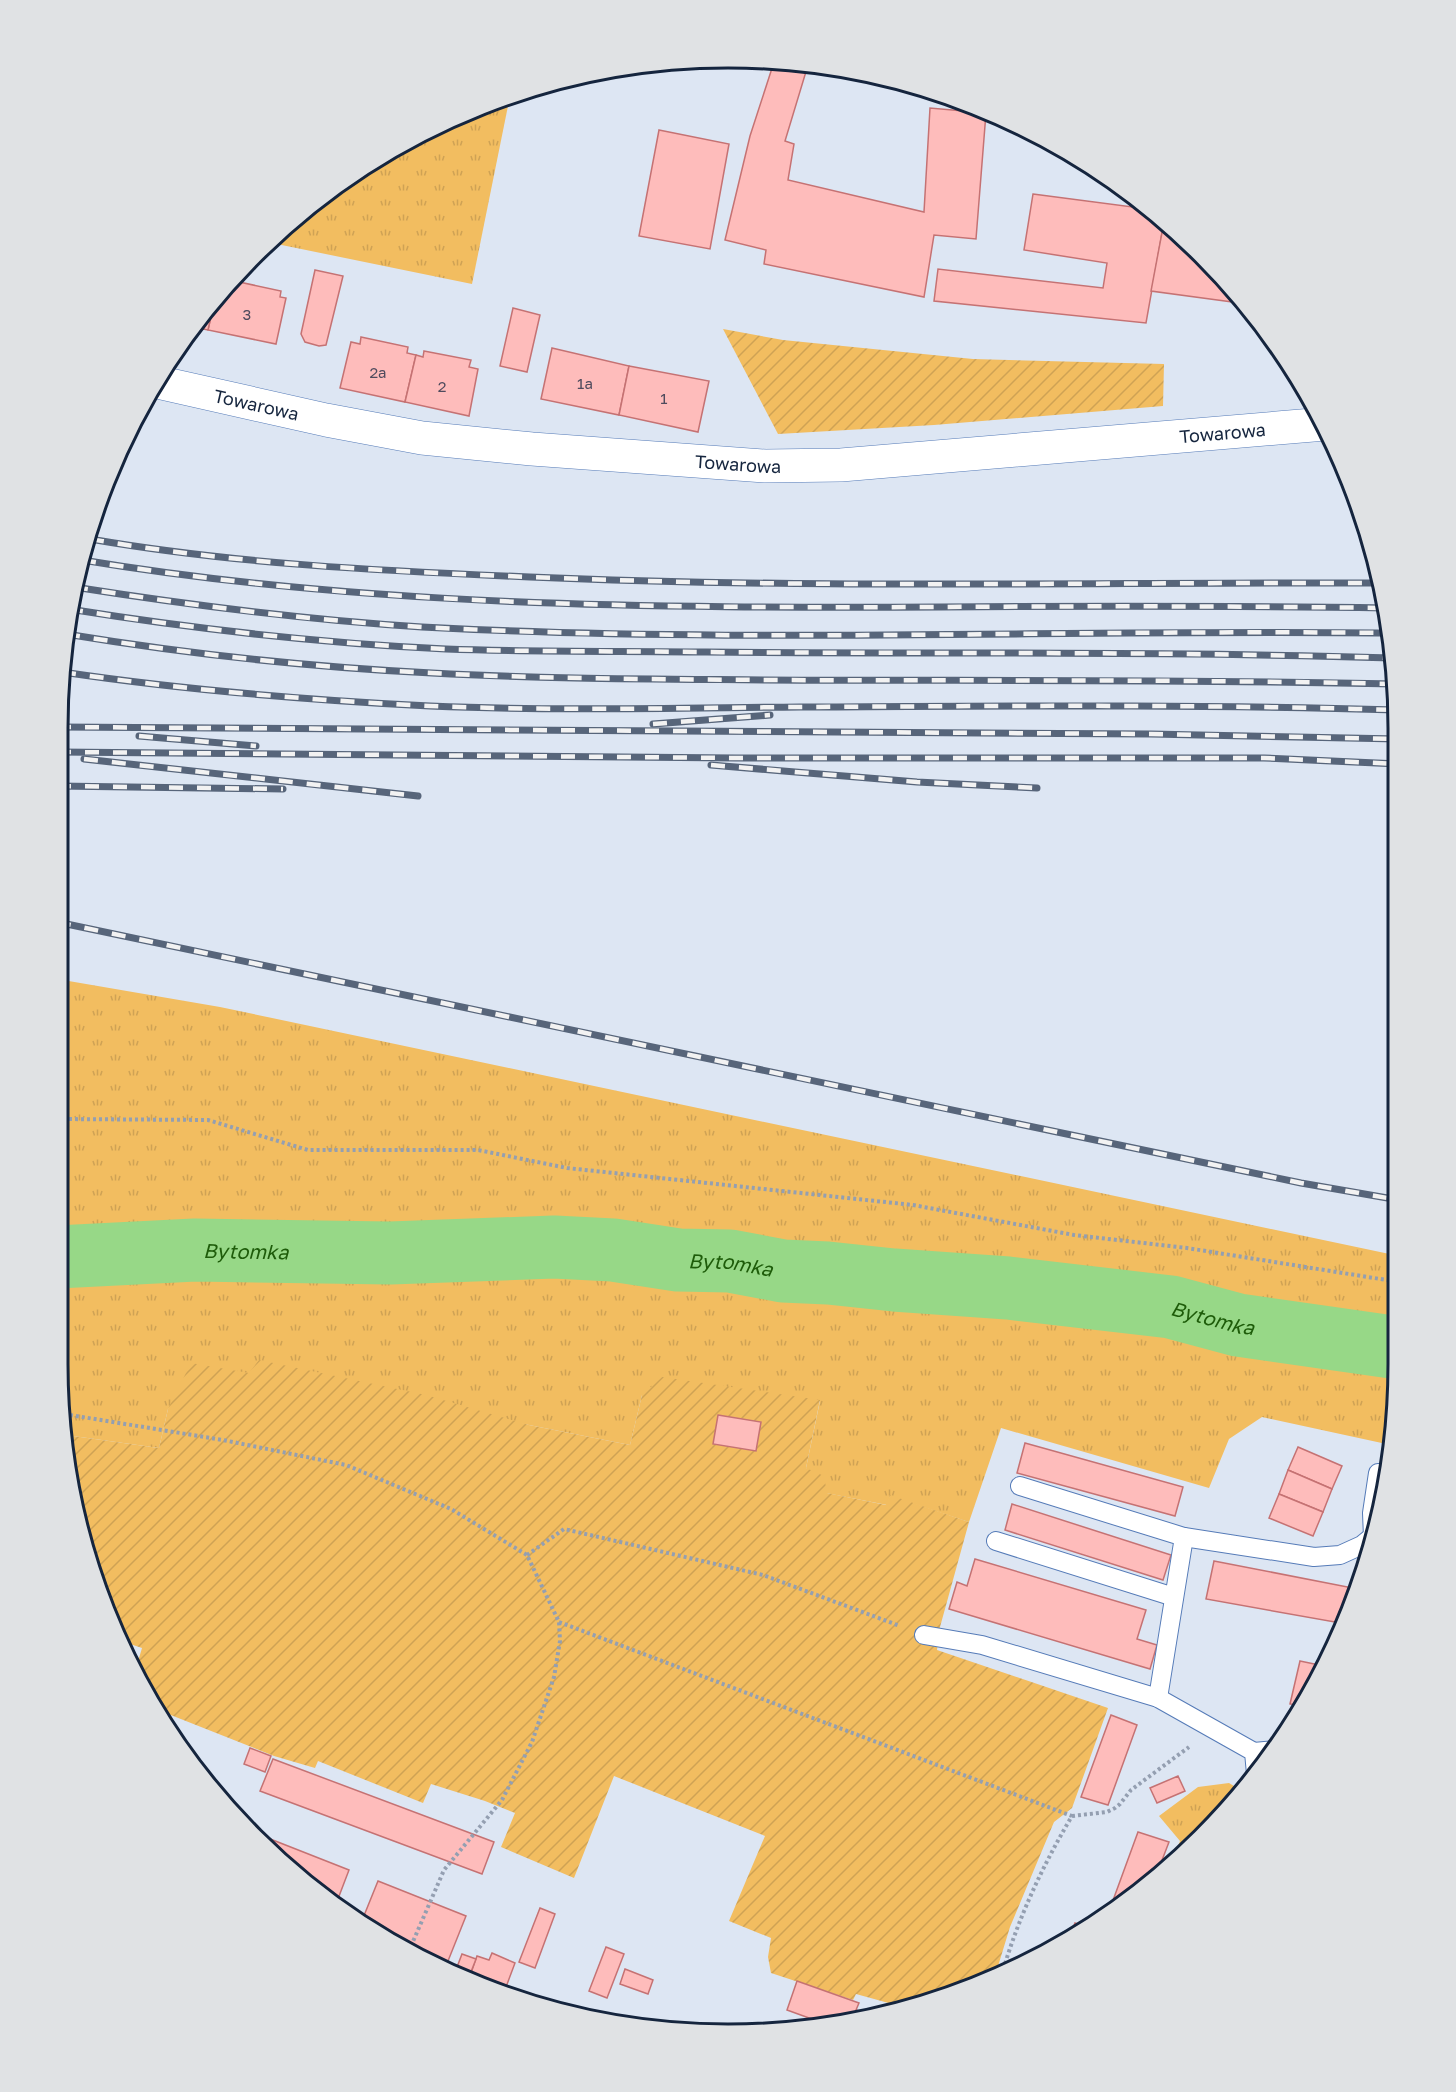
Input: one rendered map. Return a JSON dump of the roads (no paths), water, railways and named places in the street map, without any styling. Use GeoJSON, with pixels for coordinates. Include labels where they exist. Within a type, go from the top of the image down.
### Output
{"type":"FeatureCollection","features":[{"type":"Feature","properties":{"kind":"street","name":"Towarowa"},"geometry":{"type":"LineString","coordinates":[[165,384],[326,420],[422,438],[532,449],[765,466],[841,465],[1314,425]]}},
{"type":"Feature","properties":{"kind":"lane"},"geometry":{"type":"LineString","coordinates":[[1373,1504],[1378,1473]]}},
{"type":"Feature","properties":{"kind":"lane"},"geometry":{"type":"LineString","coordinates":[[1020,1486],[1184,1537],[1314,1557],[1340,1555],[1363,1544]]}},
{"type":"Feature","properties":{"kind":"lane"},"geometry":{"type":"LineString","coordinates":[[1158,1698],[1184,1537]]}},
{"type":"Feature","properties":{"kind":"lane"},"geometry":{"type":"LineString","coordinates":[[996,1541],[1174,1597]]}},
{"type":"Feature","properties":{"kind":"lane"},"geometry":{"type":"LineString","coordinates":[[924,1635],[982,1645],[1158,1698],[1254,1752],[1263,1751]]}},
{"type":"Feature","properties":{"kind":"lane"},"geometry":{"type":"LineString","coordinates":[[1254,1752],[1255,1762]]}},
{"type":"Feature","properties":{"kind":"waterway","name":"Bytomka"},"geometry":{"type":"LineString","coordinates":[[68,1256],[195,1250],[390,1253],[554,1247],[613,1250],[678,1260],[730,1261],[783,1271],[1008,1288],[1171,1307],[1238,1325],[1388,1346]]}},
{"type":"Feature","properties":{"kind":"railway"},"geometry":{"type":"LineString","coordinates":[[95,540],[199,555],[309,565],[636,581],[849,584],[1372,583]]}},
{"type":"Feature","properties":{"kind":"railway"},"geometry":{"type":"LineString","coordinates":[[89,561],[189,576],[403,596],[618,605],[1377,608]]}},
{"type":"Feature","properties":{"kind":"railway"},"geometry":{"type":"LineString","coordinates":[[83,588],[291,616],[422,627],[543,632],[664,635],[1382,633]]}},
{"type":"Feature","properties":{"kind":"railway"},"geometry":{"type":"LineString","coordinates":[[78,610],[257,634],[446,649],[1384,658]]}},
{"type":"Feature","properties":{"kind":"railway"},"geometry":{"type":"LineString","coordinates":[[74,635],[248,659],[474,675],[641,679],[1387,684]]}},
{"type":"Feature","properties":{"kind":"railway"},"geometry":{"type":"LineString","coordinates":[[70,673],[246,694],[476,708],[1098,706],[1388,710]]}},
{"type":"Feature","properties":{"kind":"railway"},"geometry":{"type":"LineString","coordinates":[[653,724],[770,715]]}},
{"type":"Feature","properties":{"kind":"railway"},"geometry":{"type":"LineString","coordinates":[[68,727],[1151,734],[1388,739]]}},
{"type":"Feature","properties":{"kind":"railway"},"geometry":{"type":"LineString","coordinates":[[139,736],[256,746]]}},
{"type":"Feature","properties":{"kind":"railway"},"geometry":{"type":"LineString","coordinates":[[68,752],[736,758],[1264,758],[1388,764]]}},
{"type":"Feature","properties":{"kind":"railway"},"geometry":{"type":"LineString","coordinates":[[84,759],[418,796]]}},
{"type":"Feature","properties":{"kind":"railway"},"geometry":{"type":"LineString","coordinates":[[711,765],[917,782],[1037,788]]}},
{"type":"Feature","properties":{"kind":"railway"},"geometry":{"type":"LineString","coordinates":[[68,786],[283,789]]}},
{"type":"Feature","properties":{"kind":"railway"},"geometry":{"type":"LineString","coordinates":[[68,924],[1301,1183],[1388,1198]]}}]}
